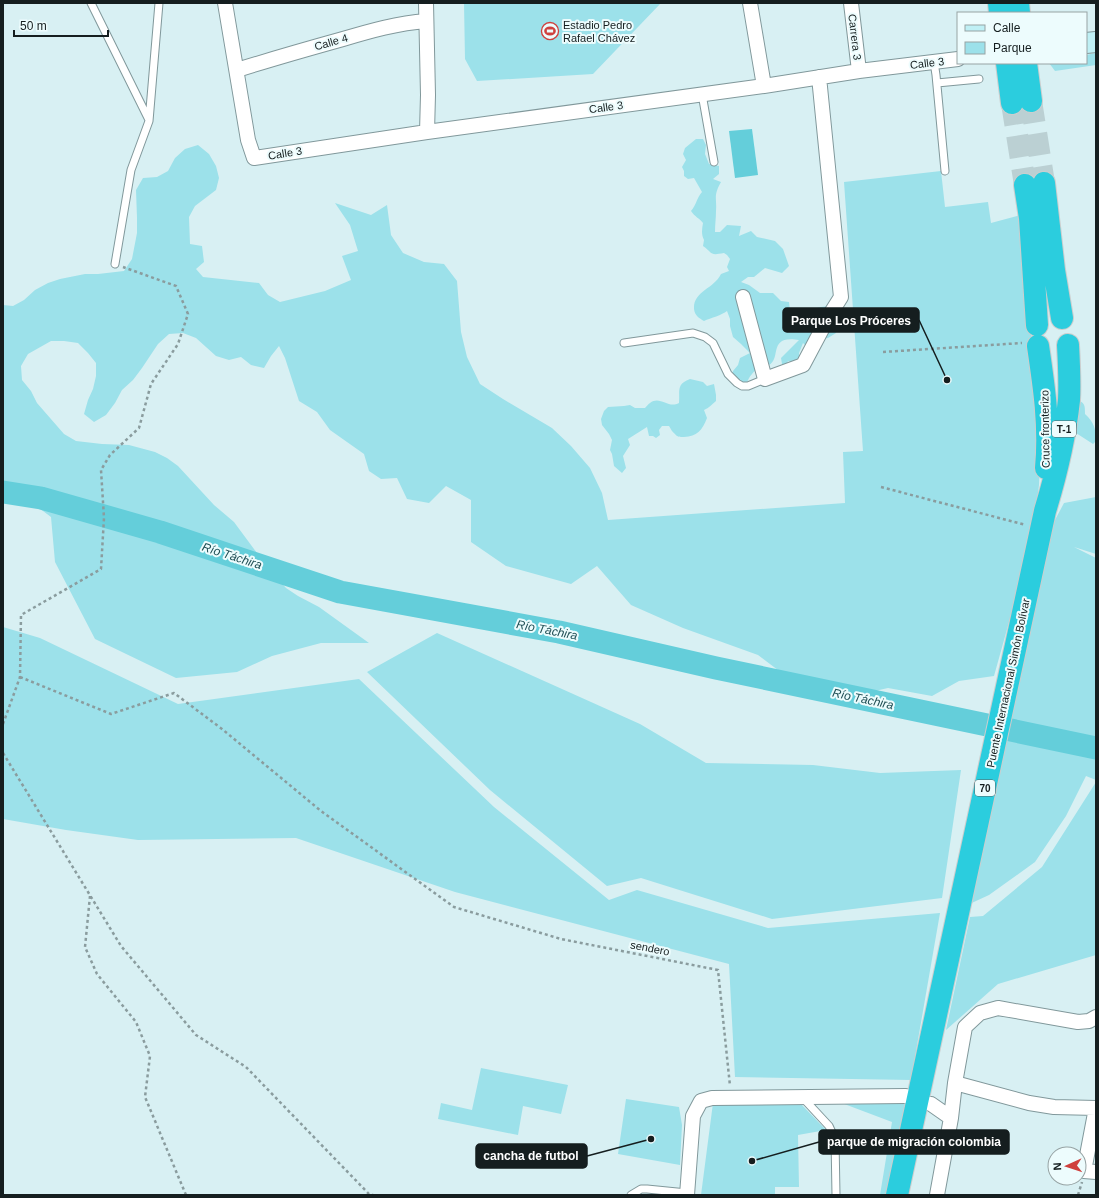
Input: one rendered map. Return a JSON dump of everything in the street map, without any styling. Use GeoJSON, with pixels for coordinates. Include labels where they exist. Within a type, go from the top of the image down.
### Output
{"type":"FeatureCollection","features":[{"type":"Feature","properties":{"kind":"highway"},"geometry":{"type":"LineString","coordinates":[[1007,64],[1022,102],[1026,64]]}},
{"type":"Feature","properties":{"kind":"highway","name":"Cruce fronterizo"},"geometry":{"type":"LineString","coordinates":[[1034,184],[1054,270],[1062,318],[1066,322],[1071,333],[1068,345],[1070,383],[1069,401],[1060,456],[1038,519],[1045,483],[1047,433],[1045,392],[1035,338],[1030,218],[1034,184]]}},
{"type":"Feature","properties":{"kind":"highway"},"geometry":{"type":"LineString","coordinates":[[1062,318],[1052,316],[1043,319],[1035,338],[1043,350],[1054,353],[1059,352],[1068,345]]}},
{"type":"Feature","properties":{"kind":"highway","name":"Puente Internacional Simón Bolívar"},"geometry":{"type":"LineString","coordinates":[[897,1195],[926,1065],[1038,519]]}},
{"type":"Feature","properties":{"kind":"street"},"geometry":{"type":"LineString","coordinates":[[225,3],[237,70]]}},
{"type":"Feature","properties":{"kind":"street"},"geometry":{"type":"LineString","coordinates":[[426,3],[428,95],[427,132]]}},
{"type":"Feature","properties":{"kind":"street"},"geometry":{"type":"LineString","coordinates":[[750,3],[764,86]]}},
{"type":"Feature","properties":{"kind":"street","name":"Carrera 3"},"geometry":{"type":"LineString","coordinates":[[851,3],[859,71]]}},
{"type":"Feature","properties":{"kind":"street","name":"Calle 4"},"geometry":{"type":"LineString","coordinates":[[237,70],[364,33],[408,22],[426,21]]}},
{"type":"Feature","properties":{"kind":"street","name":"Calle 3"},"geometry":{"type":"LineString","coordinates":[[237,70],[248,140],[254,158],[427,132],[764,86],[859,71],[957,59]]}},
{"type":"Feature","properties":{"kind":"street"},"geometry":{"type":"LineString","coordinates":[[743,297],[765,379],[803,365],[829,316],[841,297],[819,77]]}},
{"type":"Feature","properties":{"kind":"street"},"geometry":{"type":"LineString","coordinates":[[937,1195],[965,1027],[980,1012],[998,1008],[1078,1022],[1089,1021],[1096,1016]]}},
{"type":"Feature","properties":{"kind":"street"},"geometry":{"type":"LineString","coordinates":[[955,1082],[1029,1102],[1054,1107],[1096,1108],[1084,1171],[1096,1172]]}},
{"type":"Feature","properties":{"kind":"street"},"geometry":{"type":"LineString","coordinates":[[687,1194],[693,1116],[701,1101],[712,1098],[906,1096]]}},
{"type":"Feature","properties":{"kind":"street"},"geometry":{"type":"LineString","coordinates":[[931,1104],[951,1118]]}},
{"type":"Feature","properties":{"kind":"lane"},"geometry":{"type":"LineString","coordinates":[[91,3],[149,121]]}},
{"type":"Feature","properties":{"kind":"lane"},"geometry":{"type":"LineString","coordinates":[[116,264],[131,170],[149,121],[159,3]]}},
{"type":"Feature","properties":{"kind":"lane"},"geometry":{"type":"LineString","coordinates":[[934,62],[945,171]]}},
{"type":"Feature","properties":{"kind":"lane"},"geometry":{"type":"LineString","coordinates":[[937,83],[979,79]]}},
{"type":"Feature","properties":{"kind":"lane"},"geometry":{"type":"LineString","coordinates":[[702,94],[714,162]]}},
{"type":"Feature","properties":{"kind":"lane"},"geometry":{"type":"LineString","coordinates":[[624,343],[693,333],[705,337],[713,343],[728,374],[737,383],[742,386],[748,386],[765,379]]}},
{"type":"Feature","properties":{"kind":"lane"},"geometry":{"type":"LineString","coordinates":[[802,1097],[829,1126],[835,1139],[836,1195]]}},
{"type":"Feature","properties":{"kind":"lane"},"geometry":{"type":"LineString","coordinates":[[631,1195],[641,1189],[687,1194]]}},
{"type":"Feature","properties":{"kind":"path"},"geometry":{"type":"LineString","coordinates":[[3,724],[20,677],[21,615],[101,569],[104,518],[101,470],[110,455],[139,428],[152,384],[178,344],[188,314],[176,286],[116,264]]}},
{"type":"Feature","properties":{"kind":"path"},"geometry":{"type":"LineString","coordinates":[[883,352],[1035,338]]}},
{"type":"Feature","properties":{"kind":"path"},"geometry":{"type":"LineString","coordinates":[[881,487],[1038,519]]}},
{"type":"Feature","properties":{"kind":"path","name":"sendero"},"geometry":{"type":"LineString","coordinates":[[20,677],[111,714],[174,693],[222,729],[322,811],[454,907],[561,939],[718,970],[731,1098]]}},
{"type":"Feature","properties":{"kind":"path"},"geometry":{"type":"LineString","coordinates":[[3,753],[121,946],[196,1035],[246,1067],[369,1194],[373,1195]]}},
{"type":"Feature","properties":{"kind":"path"},"geometry":{"type":"LineString","coordinates":[[90,895],[85,947],[98,974],[136,1022],[150,1056],[145,1097],[186,1195]]}},
{"type":"Feature","properties":{"kind":"green space","name":"Estadio Pedro Rafael Chávez"},"geometry":{"type":"Polygon","coordinates":[[[464,3],[661,3],[593,74],[477,81],[465,59],[464,3]]]}},
{"type":"Feature","properties":{"kind":"green space"},"geometry":{"type":"Polygon","coordinates":[[[1096,53],[1096,65],[1055,71],[1050,64],[1087,64],[1087,55],[1096,53]]]}},
{"type":"Feature","properties":{"kind":"green space"},"geometry":{"type":"Polygon","coordinates":[[[696,139],[703,139],[706,145],[705,154],[709,164],[719,166],[719,174],[713,179],[721,182],[716,194],[715,232],[720,232],[727,225],[741,226],[739,236],[751,231],[757,237],[775,241],[783,249],[789,266],[782,273],[765,268],[754,277],[748,277],[741,282],[749,285],[760,293],[773,293],[781,301],[789,302],[790,311],[798,313],[798,322],[805,324],[808,319],[808,310],[829,306],[837,322],[836,333],[828,338],[821,339],[806,346],[803,343],[799,353],[799,362],[788,361],[785,367],[782,364],[781,358],[799,340],[789,339],[783,341],[777,348],[773,362],[768,366],[759,367],[750,376],[747,382],[740,386],[732,381],[733,371],[738,365],[740,358],[750,353],[733,337],[727,311],[704,321],[696,315],[694,309],[697,298],[700,294],[714,283],[721,274],[729,271],[727,267],[730,259],[724,253],[713,254],[703,246],[703,223],[691,211],[702,192],[694,178],[688,179],[684,176],[682,167],[686,160],[683,154],[685,148],[696,139]]]}},
{"type":"Feature","properties":{"kind":"green space"},"geometry":{"type":"Polygon","coordinates":[[[198,145],[209,154],[216,166],[219,178],[216,190],[195,206],[189,217],[190,244],[202,246],[204,262],[196,269],[203,277],[259,283],[268,295],[280,302],[325,291],[351,280],[342,256],[358,251],[350,225],[335,203],[371,215],[387,205],[391,235],[403,253],[424,262],[444,264],[457,281],[461,332],[467,357],[480,384],[552,428],[571,446],[590,468],[602,493],[608,520],[845,503],[843,452],[863,451],[844,182],[941,171],[945,207],[988,202],[991,223],[1024,214],[1031,333],[1041,440],[1039,485],[1036,509],[1021,579],[994,676],[959,681],[932,696],[888,688],[839,699],[807,692],[758,655],[683,628],[631,605],[597,566],[571,584],[506,566],[471,542],[471,500],[446,486],[429,503],[407,499],[397,478],[381,479],[369,471],[364,454],[330,430],[317,412],[299,401],[285,358],[279,346],[264,368],[251,365],[241,357],[229,360],[216,356],[196,338],[183,333],[169,334],[158,344],[133,380],[122,390],[106,415],[94,422],[84,414],[93,389],[96,376],[96,363],[78,343],[51,341],[28,354],[21,366],[22,380],[31,391],[37,403],[64,434],[76,441],[129,445],[155,452],[178,466],[214,505],[234,522],[268,568],[286,588],[319,607],[369,643],[321,643],[272,656],[237,672],[176,678],[95,639],[55,562],[51,517],[3,481],[3,305],[13,306],[24,300],[35,290],[60,279],[85,274],[124,271],[132,259],[137,233],[136,190],[143,178],[157,177],[168,171],[175,158],[185,149],[198,145]]]}},
{"type":"Feature","properties":{"kind":"green space"},"geometry":{"type":"Polygon","coordinates":[[[690,379],[703,382],[707,386],[714,384],[716,401],[704,410],[707,418],[701,429],[696,434],[680,437],[673,432],[669,426],[662,426],[659,430],[660,435],[656,438],[649,436],[647,427],[628,439],[630,445],[623,456],[626,468],[622,473],[614,466],[610,450],[612,440],[602,425],[601,419],[604,411],[608,407],[630,405],[635,408],[645,408],[649,403],[657,400],[671,404],[679,403],[680,388],[683,383],[690,379]]]}},
{"type":"Feature","properties":{"kind":"green space"},"geometry":{"type":"Polygon","coordinates":[[[1076,400],[1084,404],[1085,414],[1094,426],[1096,441],[1093,444],[1076,433],[1067,434],[1076,400]]]}},
{"type":"Feature","properties":{"kind":"green space"},"geometry":{"type":"Polygon","coordinates":[[[1096,497],[1096,554],[1074,547],[1096,558],[1096,780],[1086,776],[1066,816],[1035,862],[989,895],[963,907],[1046,537],[1064,503],[1096,497]]]}},
{"type":"Feature","properties":{"kind":"green space"},"geometry":{"type":"Polygon","coordinates":[[[3,627],[40,638],[178,704],[359,679],[494,807],[609,900],[637,890],[768,928],[940,913],[911,1080],[735,1077],[729,964],[455,892],[296,838],[138,840],[3,819],[3,627]]]}},
{"type":"Feature","properties":{"kind":"green space"},"geometry":{"type":"Polygon","coordinates":[[[437,633],[640,724],[706,763],[813,765],[880,773],[961,770],[942,898],[772,919],[641,878],[607,886],[490,790],[367,672],[437,633]]]}},
{"type":"Feature","properties":{"kind":"green space"},"geometry":{"type":"Polygon","coordinates":[[[1096,782],[1096,955],[998,984],[946,1030],[970,917],[983,916],[1042,867],[1096,782]]]}},
{"type":"Feature","properties":{"kind":"green space"},"geometry":{"type":"Polygon","coordinates":[[[481,1068],[568,1085],[561,1114],[523,1106],[518,1135],[438,1119],[441,1103],[472,1110],[481,1068]]]}},
{"type":"Feature","properties":{"kind":"green space"},"geometry":{"type":"Polygon","coordinates":[[[626,1099],[679,1107],[682,1125],[680,1165],[618,1154],[626,1099]]]}},
{"type":"Feature","properties":{"kind":"green space"},"geometry":{"type":"Polygon","coordinates":[[[908,1100],[890,1195],[880,1195],[892,1122],[839,1102],[908,1100]]]}},
{"type":"Feature","properties":{"kind":"green space"},"geometry":{"type":"Polygon","coordinates":[[[799,1102],[826,1130],[798,1135],[799,1187],[775,1187],[775,1195],[701,1195],[713,1103],[799,1102]]]}},
{"type":"Feature","properties":{"kind":"shaded area"},"geometry":{"type":"Polygon","coordinates":[[[752,129],[758,175],[735,178],[729,131],[752,129]]]}},
{"type":"Feature","properties":{"kind":"waterway","name":"Río Táchira"},"geometry":{"type":"LineString","coordinates":[[3,492],[41,498],[160,532],[340,592],[559,632],[716,668],[1096,748]]}},
{"type":"Feature","properties":{"kind":"tunnel"},"geometry":{"type":"LineString","coordinates":[[1031,101],[1044,183]]}},
{"type":"Feature","properties":{"kind":"tunnel"},"geometry":{"type":"LineString","coordinates":[[1012,103],[1025,185]]}},
{"type":"Feature","properties":{"kind":"place","name":"Estadio Pedro Rafael Chávez"},"geometry":{"type":"Point","coordinates":[550,31]}},
{"type":"Feature","properties":{"kind":"place","name":"Parque Los Próceres"},"geometry":{"type":"Point","coordinates":[947,380]}},
{"type":"Feature","properties":{"kind":"place","name":"cancha de futbol"},"geometry":{"type":"Point","coordinates":[651,1139]}},
{"type":"Feature","properties":{"kind":"place","name":"parque de migración colombia"},"geometry":{"type":"Point","coordinates":[752,1161]}}]}
